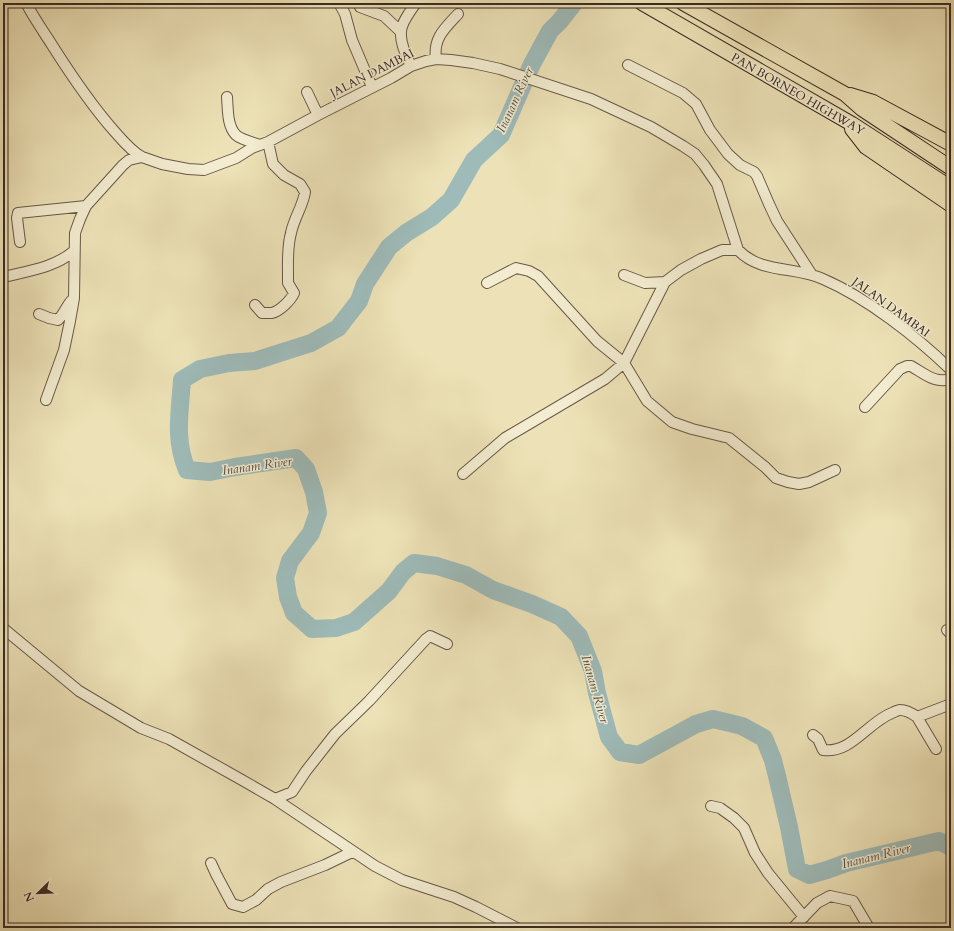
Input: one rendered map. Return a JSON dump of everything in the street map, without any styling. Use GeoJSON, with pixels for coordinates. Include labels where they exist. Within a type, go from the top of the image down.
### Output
{"type":"FeatureCollection","features":[{"type":"Feature","properties":{"kind":"highway","name":"PAN BORNEO HIGHWAY"},"geometry":{"type":"LineString","coordinates":[[642,3],[849,122],[951,188]]}},
{"type":"Feature","properties":{"kind":"highway","name":"PAN BORNEO HIGHWAY"},"geometry":{"type":"LineString","coordinates":[[683,3],[846,94],[862,109],[951,168]]}},
{"type":"Feature","properties":{"kind":"highway"},"geometry":{"type":"LineString","coordinates":[[846,94],[873,102],[951,144]]}},
{"type":"Feature","properties":{"kind":"highway"},"geometry":{"type":"LineString","coordinates":[[849,122],[866,147],[951,205]]}},
{"type":"Feature","properties":{"kind":"street","name":"JALAN DAMBAI"},"geometry":{"type":"LineString","coordinates":[[26,3],[34,19],[79,87],[120,138],[135,153],[142,157],[162,164],[188,169],[204,170],[236,158],[391,78],[411,66],[436,59],[473,63],[500,69],[591,99],[651,127],[694,154],[704,165],[717,184],[738,250],[746,258],[772,268],[821,278],[850,291],[918,341],[951,370]]}},
{"type":"Feature","properties":{"kind":"street"},"geometry":{"type":"LineString","coordinates":[[339,3],[345,14],[352,40],[372,87]]}},
{"type":"Feature","properties":{"kind":"street"},"geometry":{"type":"LineString","coordinates":[[411,66],[406,56],[401,32],[406,18],[416,3]]}},
{"type":"Feature","properties":{"kind":"street"},"geometry":{"type":"LineString","coordinates":[[360,7],[384,16],[401,32]]}},
{"type":"Feature","properties":{"kind":"street"},"geometry":{"type":"LineString","coordinates":[[436,59],[435,51],[441,32],[458,14]]}},
{"type":"Feature","properties":{"kind":"street"},"geometry":{"type":"LineString","coordinates":[[628,65],[683,93],[696,104],[710,130],[728,154],[740,165],[754,172],[757,176],[777,221],[812,276]]}},
{"type":"Feature","properties":{"kind":"street"},"geometry":{"type":"LineString","coordinates":[[307,92],[318,115]]}},
{"type":"Feature","properties":{"kind":"street"},"geometry":{"type":"LineString","coordinates":[[227,97],[230,126],[236,135],[264,143],[273,164],[284,175],[300,184],[305,192],[304,202],[296,216],[290,234],[288,283],[294,293],[293,297],[272,313],[262,313],[255,305]]}},
{"type":"Feature","properties":{"kind":"street"},"geometry":{"type":"LineString","coordinates":[[46,400],[64,350],[74,298],[75,233],[80,218],[86,206],[122,165],[129,160],[142,157]]}},
{"type":"Feature","properties":{"kind":"street"},"geometry":{"type":"LineString","coordinates":[[20,242],[17,218],[18,213],[86,206]]}},
{"type":"Feature","properties":{"kind":"street"},"geometry":{"type":"LineString","coordinates":[[463,474],[505,438],[605,379],[624,363],[665,282],[681,270],[701,259],[722,250],[738,250]]}},
{"type":"Feature","properties":{"kind":"street"},"geometry":{"type":"LineString","coordinates":[[3,277],[50,266],[74,251]]}},
{"type":"Feature","properties":{"kind":"street"},"geometry":{"type":"LineString","coordinates":[[487,283],[516,268],[529,271],[538,276],[597,340],[624,363],[647,401],[672,422],[692,429],[729,438],[765,466],[776,478],[799,484],[818,478],[835,470]]}},
{"type":"Feature","properties":{"kind":"street"},"geometry":{"type":"LineString","coordinates":[[624,275],[645,283],[665,282]]}},
{"type":"Feature","properties":{"kind":"street"},"geometry":{"type":"LineString","coordinates":[[39,314],[58,320],[68,304],[74,298]]}},
{"type":"Feature","properties":{"kind":"street"},"geometry":{"type":"LineString","coordinates":[[865,407],[900,370],[907,366],[911,366],[934,380],[939,381],[951,379]]}},
{"type":"Feature","properties":{"kind":"street"},"geometry":{"type":"LineString","coordinates":[[3,628],[78,691],[141,728],[169,739],[275,799],[375,866],[402,880],[471,904],[517,928]]}},
{"type":"Feature","properties":{"kind":"street"},"geometry":{"type":"LineString","coordinates":[[275,799],[292,792],[306,770],[335,734],[374,696],[426,639],[430,636],[447,644]]}},
{"type":"Feature","properties":{"kind":"street"},"geometry":{"type":"LineString","coordinates":[[918,717],[951,704]]}},
{"type":"Feature","properties":{"kind":"street"},"geometry":{"type":"LineString","coordinates":[[813,735],[818,739],[823,750],[830,751],[850,744],[887,715],[900,710],[909,712],[918,717],[936,749]]}},
{"type":"Feature","properties":{"kind":"street"},"geometry":{"type":"LineString","coordinates":[[711,806],[720,808],[734,818],[744,828],[755,853],[768,873],[804,917]]}},
{"type":"Feature","properties":{"kind":"street"},"geometry":{"type":"LineString","coordinates":[[212,863],[216,874],[232,904],[243,907],[256,900],[281,882],[325,865],[352,852]]}},
{"type":"Feature","properties":{"kind":"street"},"geometry":{"type":"LineString","coordinates":[[793,928],[817,904],[830,896],[853,902],[869,928]]}},
{"type":"Feature","properties":{"kind":"waterway","name":"Inanam River"},"geometry":{"type":"LineString","coordinates":[[574,3],[550,31],[532,64],[501,135],[474,160],[451,200],[432,217],[406,233],[389,247],[365,284],[359,301],[338,328],[311,343],[255,361],[229,363],[200,369],[182,380],[179,436],[180,447],[187,470],[210,472],[296,458],[306,469],[314,492],[318,513],[311,533],[290,561],[285,578],[288,597],[294,613],[312,629],[336,628],[354,622],[389,591],[403,572],[414,563],[437,566],[466,575],[493,590],[532,604],[561,617],[579,636],[593,671],[597,693],[609,737],[620,752],[639,755],[696,724],[713,719],[742,726],[764,738],[773,760],[789,827],[797,869],[809,875],[846,863],[939,841],[951,847]]}}]}
